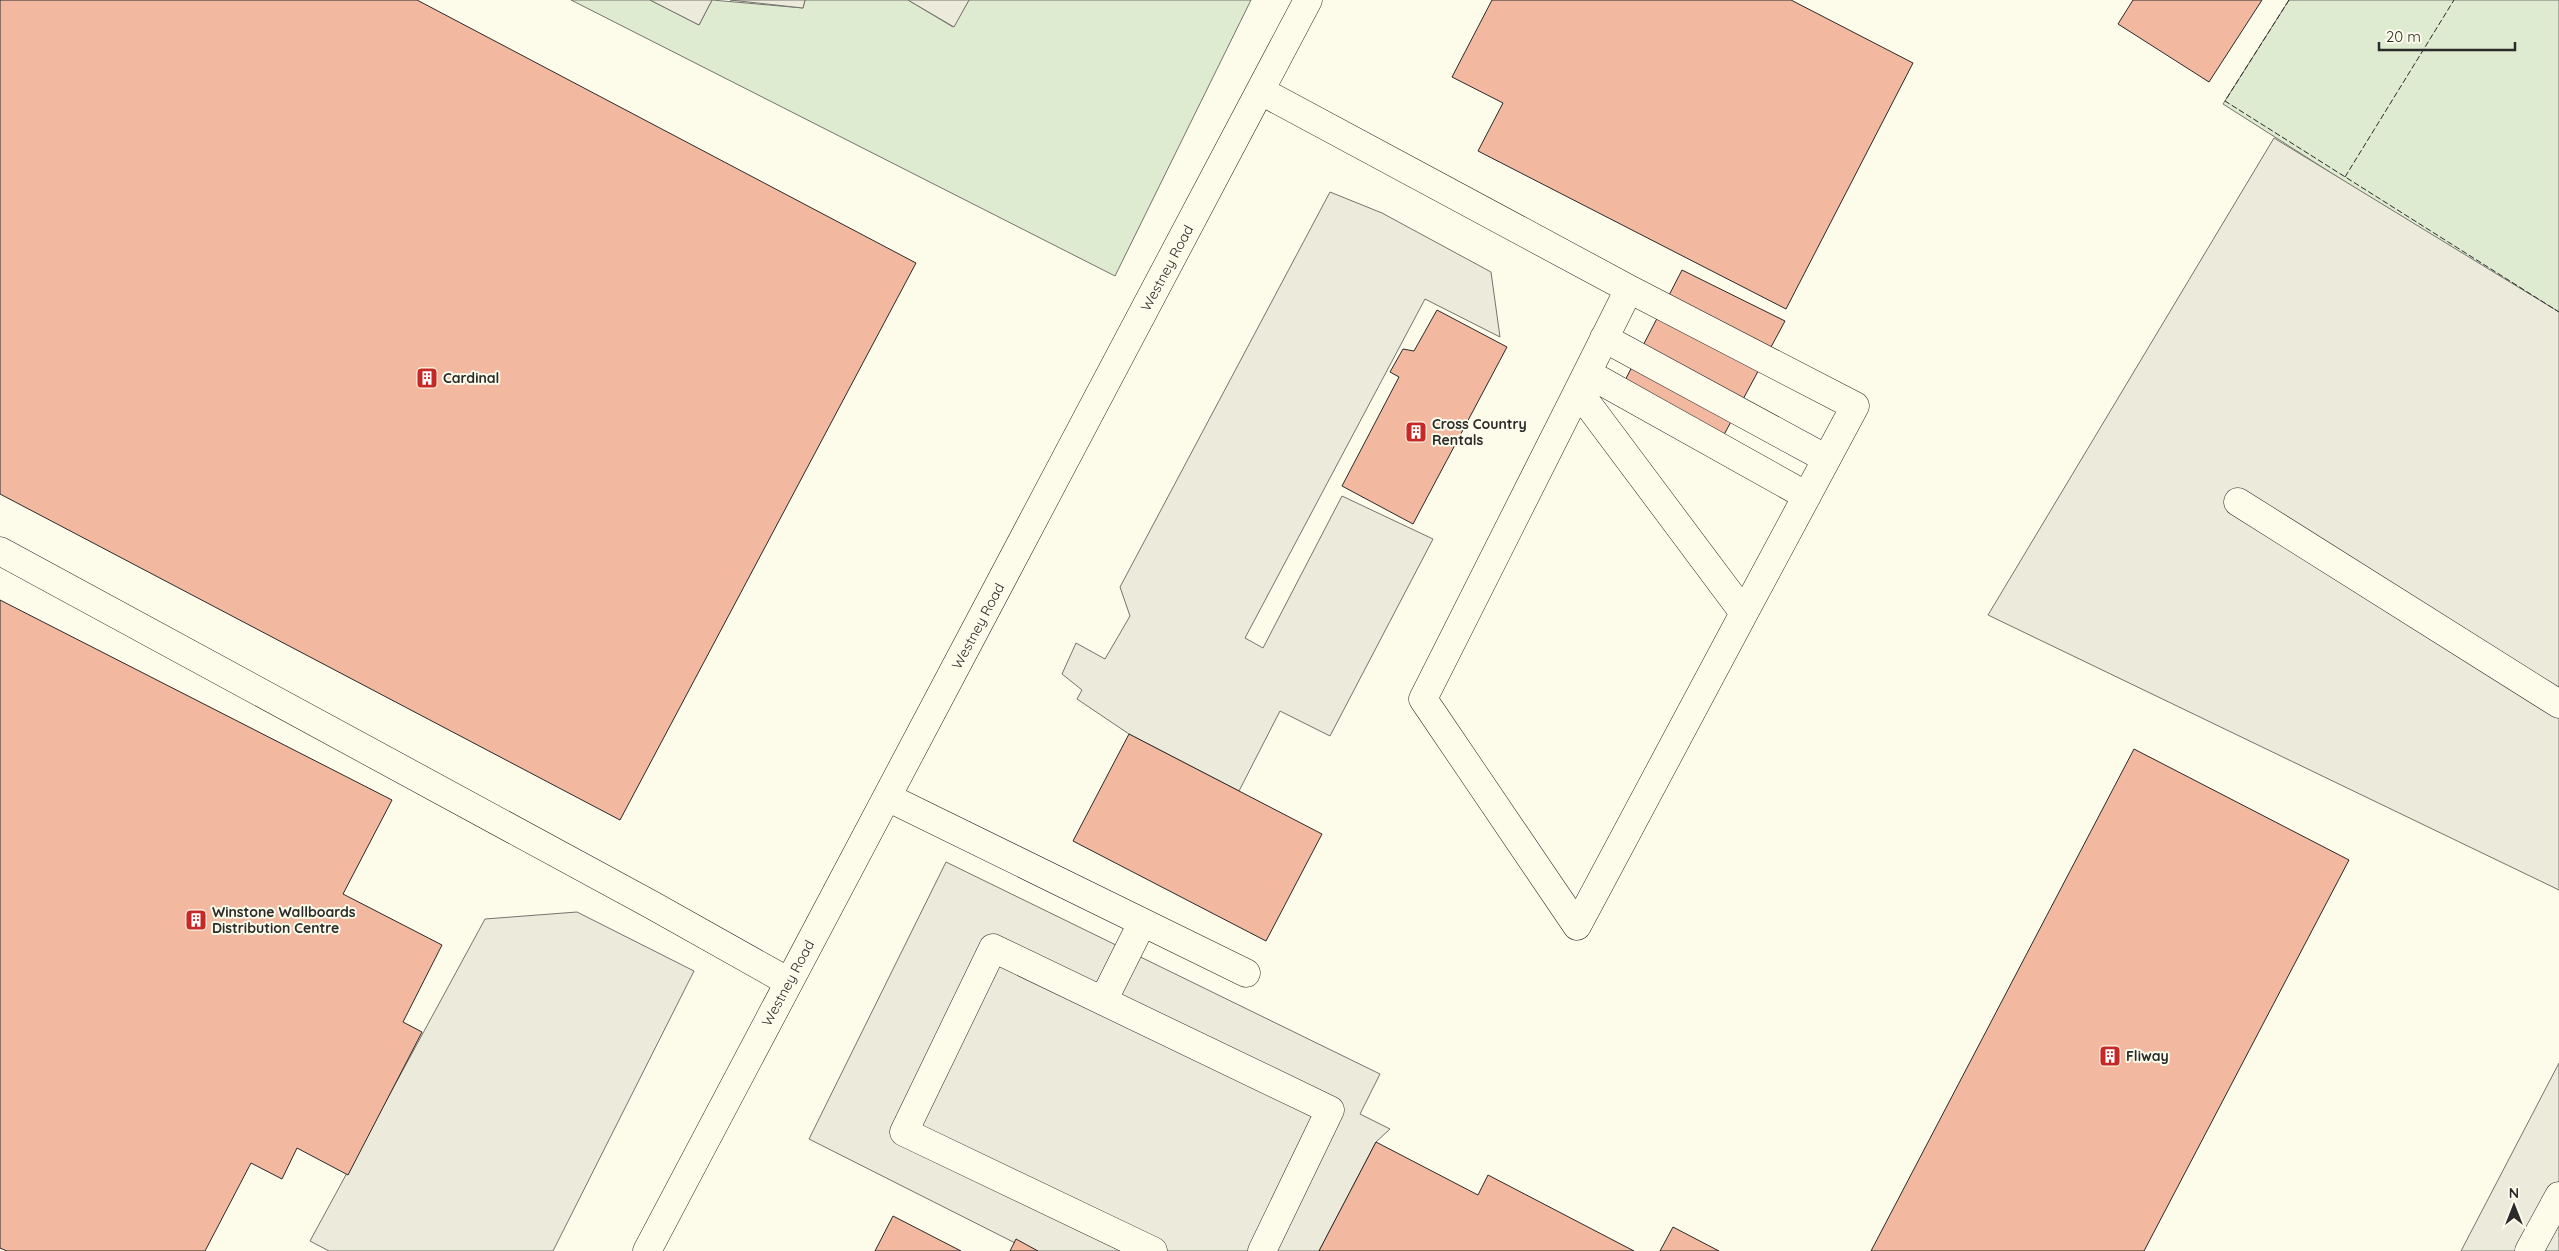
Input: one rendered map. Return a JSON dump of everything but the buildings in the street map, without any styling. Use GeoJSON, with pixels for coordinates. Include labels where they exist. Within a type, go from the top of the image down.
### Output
{"type":"FeatureCollection","features":[{"type":"Feature","properties":{"kind":"street","name":"Westney Road"},"geometry":{"type":"LineString","coordinates":[[647,1251],[1308,0]]}},
{"type":"Feature","properties":{"kind":"street"},"geometry":{"type":"LineString","coordinates":[[1261,91],[1629,289],[1854,406],[1577,926],[1423,699],[1629,289]]}},
{"type":"Feature","properties":{"kind":"street"},"geometry":{"type":"LineString","coordinates":[[1604,338],[1825,458]]}},
{"type":"Feature","properties":{"kind":"street"},"geometry":{"type":"LineString","coordinates":[[1583,382],[1807,496]]}},
{"type":"Feature","properties":{"kind":"street"},"geometry":{"type":"LineString","coordinates":[[1583,382],[1744,613]]}},
{"type":"Feature","properties":{"kind":"street"},"geometry":{"type":"LineString","coordinates":[[2238,502],[2559,704]]}},
{"type":"Feature","properties":{"kind":"street"},"geometry":{"type":"LineString","coordinates":[[0,551],[626,891],[789,982]]}},
{"type":"Feature","properties":{"kind":"street"},"geometry":{"type":"LineString","coordinates":[[887,797],[1246,973]]}},
{"type":"Feature","properties":{"kind":"street"},"geometry":{"type":"LineString","coordinates":[[1103,1001],[1142,922]]}},
{"type":"Feature","properties":{"kind":"street"},"geometry":{"type":"LineString","coordinates":[[1153,1251],[904,1132],[993,948],[1330,1110],[1262,1251]]}},
{"type":"Feature","properties":{"kind":"street"},"geometry":{"type":"LineString","coordinates":[[2529,1251],[2559,1196]]}},
{"type":"Feature","properties":{"kind":"green space"},"geometry":{"type":"Polygon","coordinates":[[[571,0],[650,0],[699,25],[712,0],[803,8],[805,0],[908,0],[953,27],[969,0],[1251,0],[1115,276],[571,0]]]}},
{"type":"Feature","properties":{"kind":"green space"},"geometry":{"type":"Polygon","coordinates":[[[2289,0],[2559,0],[2559,318],[2223,104],[2289,0]]]}},
{"type":"Feature","properties":{"kind":"shaded area"},"geometry":{"type":"Polygon","coordinates":[[[650,0],[712,0],[699,25],[650,0]]]}},
{"type":"Feature","properties":{"kind":"shaded area"},"geometry":{"type":"Polygon","coordinates":[[[730,0],[805,0],[803,8],[730,0]]]}},
{"type":"Feature","properties":{"kind":"shaded area"},"geometry":{"type":"Polygon","coordinates":[[[908,0],[969,0],[954,27],[908,0]]]}},
{"type":"Feature","properties":{"kind":"shaded area"},"geometry":{"type":"Polygon","coordinates":[[[2274,138],[2559,312],[2559,890],[1988,615],[2274,138]]]}},
{"type":"Feature","properties":{"kind":"shaded area"},"geometry":{"type":"Polygon","coordinates":[[[1330,192],[1382,213],[1491,272],[1500,337],[1425,299],[1245,638],[1263,648],[1342,496],[1433,539],[1330,736],[1280,711],[1239,791],[1129,734],[1077,699],[1082,690],[1062,674],[1076,643],[1105,659],[1130,616],[1120,587],[1330,192]]]}},
{"type":"Feature","properties":{"kind":"shaded area"},"geometry":{"type":"Polygon","coordinates":[[[946,862],[1380,1074],[1360,1114],[1390,1129],[1376,1142],[1319,1251],[1031,1251],[809,1139],[946,862]]]}},
{"type":"Feature","properties":{"kind":"shaded area"},"geometry":{"type":"Polygon","coordinates":[[[577,912],[694,971],[553,1251],[329,1251],[310,1241],[485,919],[577,912]]]}},
{"type":"Feature","properties":{"kind":"shaded area"},"geometry":{"type":"Polygon","coordinates":[[[2559,1063],[2559,1251],[2461,1251],[2559,1063]]]}},
{"type":"Feature","properties":{"kind":"fence"},"geometry":{"type":"LineString","coordinates":[[2289,0],[2225,101],[2559,312]]}},
{"type":"Feature","properties":{"kind":"fence"},"geometry":{"type":"LineString","coordinates":[[2345,177],[2454,0]]}},
{"type":"Feature","properties":{"kind":"place","name":"Cardinal"},"geometry":{"type":"Point","coordinates":[427,378]}},
{"type":"Feature","properties":{"kind":"place","name":"Cross Country Rentals"},"geometry":{"type":"Point","coordinates":[1416,432]}},
{"type":"Feature","properties":{"kind":"place","name":"Winstone Wallboards Distribution Centre"},"geometry":{"type":"Point","coordinates":[196,920]}},
{"type":"Feature","properties":{"kind":"place","name":"Fliway"},"geometry":{"type":"Point","coordinates":[2110,1056]}}]}
